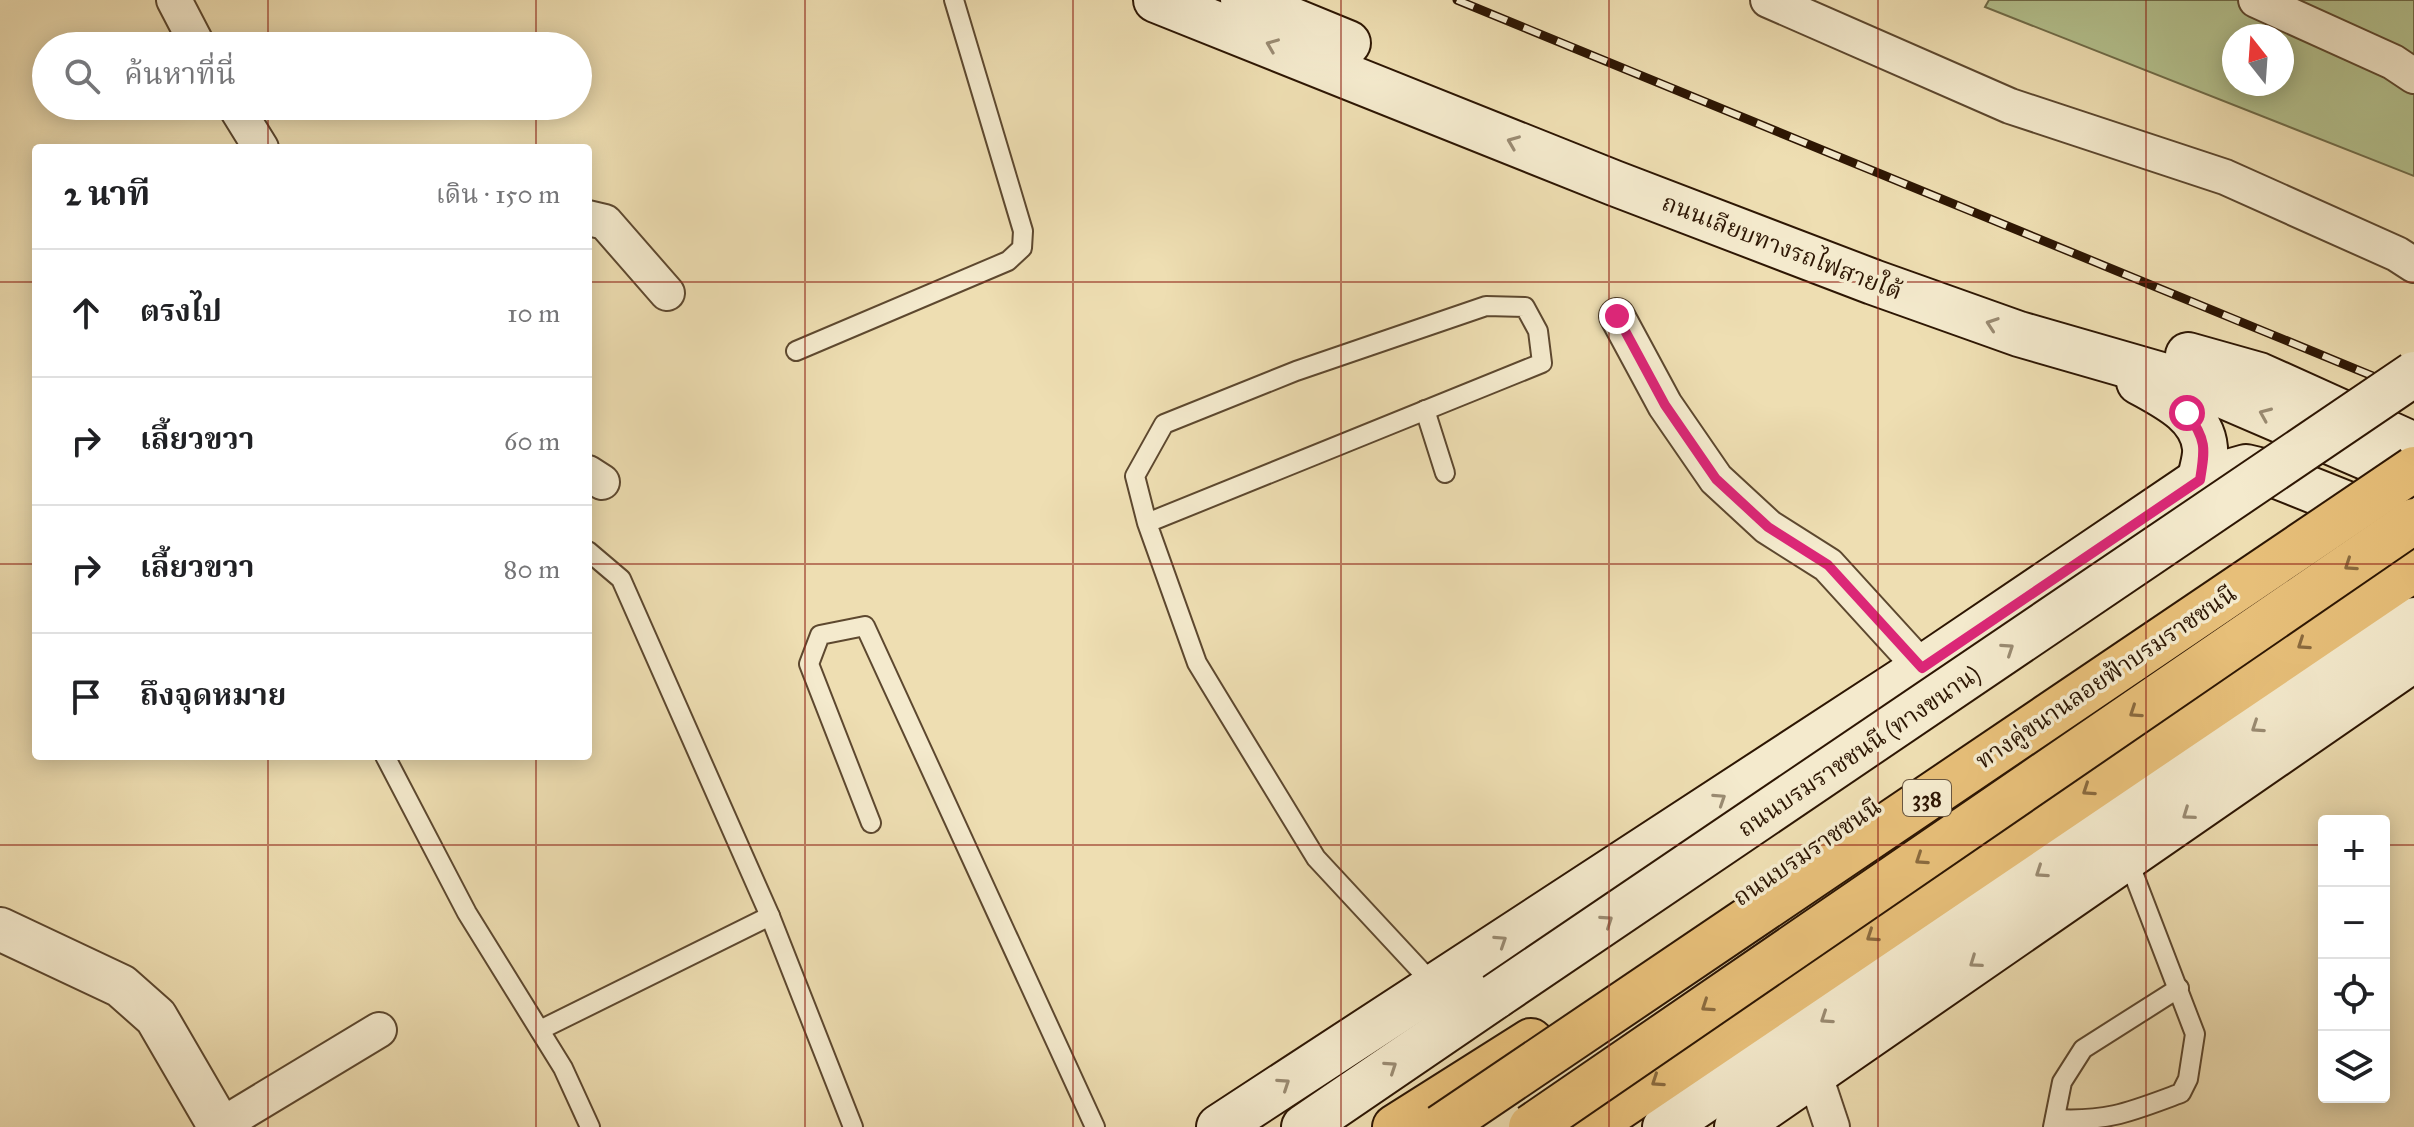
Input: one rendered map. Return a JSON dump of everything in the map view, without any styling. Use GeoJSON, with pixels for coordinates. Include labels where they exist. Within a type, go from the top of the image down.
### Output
{"type":"FeatureCollection","features":[{"type":"Feature","properties":{"kind":"main road","name":"ถนนเลียบทางรถไฟสายใต้"},"geometry":{"type":"LineString","coordinates":[[1156,0],[1873,282],[2019,334],[2203,387],[2414,478]]}},
{"type":"Feature","properties":{"kind":"main road","name":"ถนนเลียบทางรถไฟสายใต้"},"geometry":{"type":"LineString","coordinates":[[1243,0],[1604,149],[1781,217],[2057,318],[2259,375],[2414,445]]}},
{"type":"Feature","properties":{"kind":"main road"},"geometry":{"type":"LineString","coordinates":[[2108,360],[2123,373],[2187,413],[2196,425],[2205,448],[2200,480]]}},
{"type":"Feature","properties":{"kind":"main road","name":"ถนนบรมราชชนนี (ทางขนาน)"},"geometry":{"type":"LineString","coordinates":[[1304,1127],[2414,374]]}},
{"type":"Feature","properties":{"kind":"main road","name":"ถนนบรมราชชนนี"},"geometry":{"type":"LineString","coordinates":[[1395,1127],[1531,1041],[2414,435]]}},
{"type":"Feature","properties":{"kind":"main road"},"geometry":{"type":"LineString","coordinates":[[1219,1127],[1922,668],[2200,480],[2246,467],[2414,531]]}},
{"type":"Feature","properties":{"kind":"main road","name":"ทางคู่ขนานลอยฟ้าบรมราชชนนี"},"geometry":{"type":"LineString","coordinates":[[1441,1127],[2414,469]]}},
{"type":"Feature","properties":{"kind":"main road","name":"ทางคู่ขนานลอยฟ้าบรมราชชนนี"},"geometry":{"type":"LineString","coordinates":[[1531,1127],[2414,521]]}},
{"type":"Feature","properties":{"kind":"main road"},"geometry":{"type":"LineString","coordinates":[[1594,1124],[2414,569]]}},
{"type":"Feature","properties":{"kind":"main road"},"geometry":{"type":"LineString","coordinates":[[1665,1127],[2414,620]]}},
{"type":"Feature","properties":{"kind":"main road"},"geometry":{"type":"LineString","coordinates":[[1737,1127],[2414,659]]}},
{"type":"Feature","properties":{"kind":"street"},"geometry":{"type":"LineString","coordinates":[[174,0],[191,32]]}},
{"type":"Feature","properties":{"kind":"street"},"geometry":{"type":"LineString","coordinates":[[1768,0],[2010,106],[2225,177],[2397,254],[2414,265]]}},
{"type":"Feature","properties":{"kind":"street"},"geometry":{"type":"LineString","coordinates":[[2256,0],[2393,62],[2414,76]]}},
{"type":"Feature","properties":{"kind":"street"},"geometry":{"type":"LineString","coordinates":[[244,120],[259,144]]}},
{"type":"Feature","properties":{"kind":"street"},"geometry":{"type":"LineString","coordinates":[[592,219],[605,222],[667,293]]}},
{"type":"Feature","properties":{"kind":"street"},"geometry":{"type":"LineString","coordinates":[[1617,316],[1665,405],[1716,479],[1768,527],[1828,565],[1922,668]]}},
{"type":"Feature","properties":{"kind":"street"},"geometry":{"type":"LineString","coordinates":[[0,929],[121,986],[156,1017],[220,1127],[379,1030]]}},
{"type":"Feature","properties":{"kind":"street"},"geometry":{"type":"LineString","coordinates":[[1814,1073],[1832,1127]]}},
{"type":"Feature","properties":{"kind":"lane"},"geometry":{"type":"LineString","coordinates":[[796,351],[1008,261],[1022,248],[1023,231],[954,0]]}},
{"type":"Feature","properties":{"kind":"lane"},"geometry":{"type":"LineString","coordinates":[[1147,523],[1542,363],[1538,331],[1525,307],[1486,306],[1296,371],[1164,424],[1135,476],[1147,523],[1197,663],[1316,858],[1434,985]]}},
{"type":"Feature","properties":{"kind":"lane"},"geometry":{"type":"LineString","coordinates":[[1425,410],[1445,473]]}},
{"type":"Feature","properties":{"kind":"lane"},"geometry":{"type":"LineString","coordinates":[[592,554],[621,579],[770,916],[853,1127]]}},
{"type":"Feature","properties":{"kind":"lane"},"geometry":{"type":"LineString","coordinates":[[871,823],[809,664],[820,635],[865,626],[1095,1127]]}},
{"type":"Feature","properties":{"kind":"lane"},"geometry":{"type":"LineString","coordinates":[[387,760],[467,913],[563,1068],[590,1127]]}},
{"type":"Feature","properties":{"kind":"lane"},"geometry":{"type":"LineString","coordinates":[[2127,857],[2179,988],[2195,1034],[2188,1079],[2181,1093],[2115,1117],[2054,1123],[2062,1082],[2083,1049],[2179,988]]}},
{"type":"Feature","properties":{"kind":"lane"},"geometry":{"type":"LineString","coordinates":[[540,1030],[770,916]]}},
{"type":"Feature","properties":{"kind":"green space"},"geometry":{"type":"Polygon","coordinates":[[[1989,0],[2414,0],[2414,176],[1985,7],[1989,0]]]}},
{"type":"Feature","properties":{"kind":"railway"},"geometry":{"type":"LineString","coordinates":[[1457,0],[2414,393]]}},
{"type":"Feature","properties":{"kind":"route"},"geometry":{"type":"LineString","coordinates":[[1617,316],[1665,405],[1716,479],[1768,527],[1828,565],[1922,668],[2200,480],[2205,448],[2196,425],[2187,413]]}}]}
